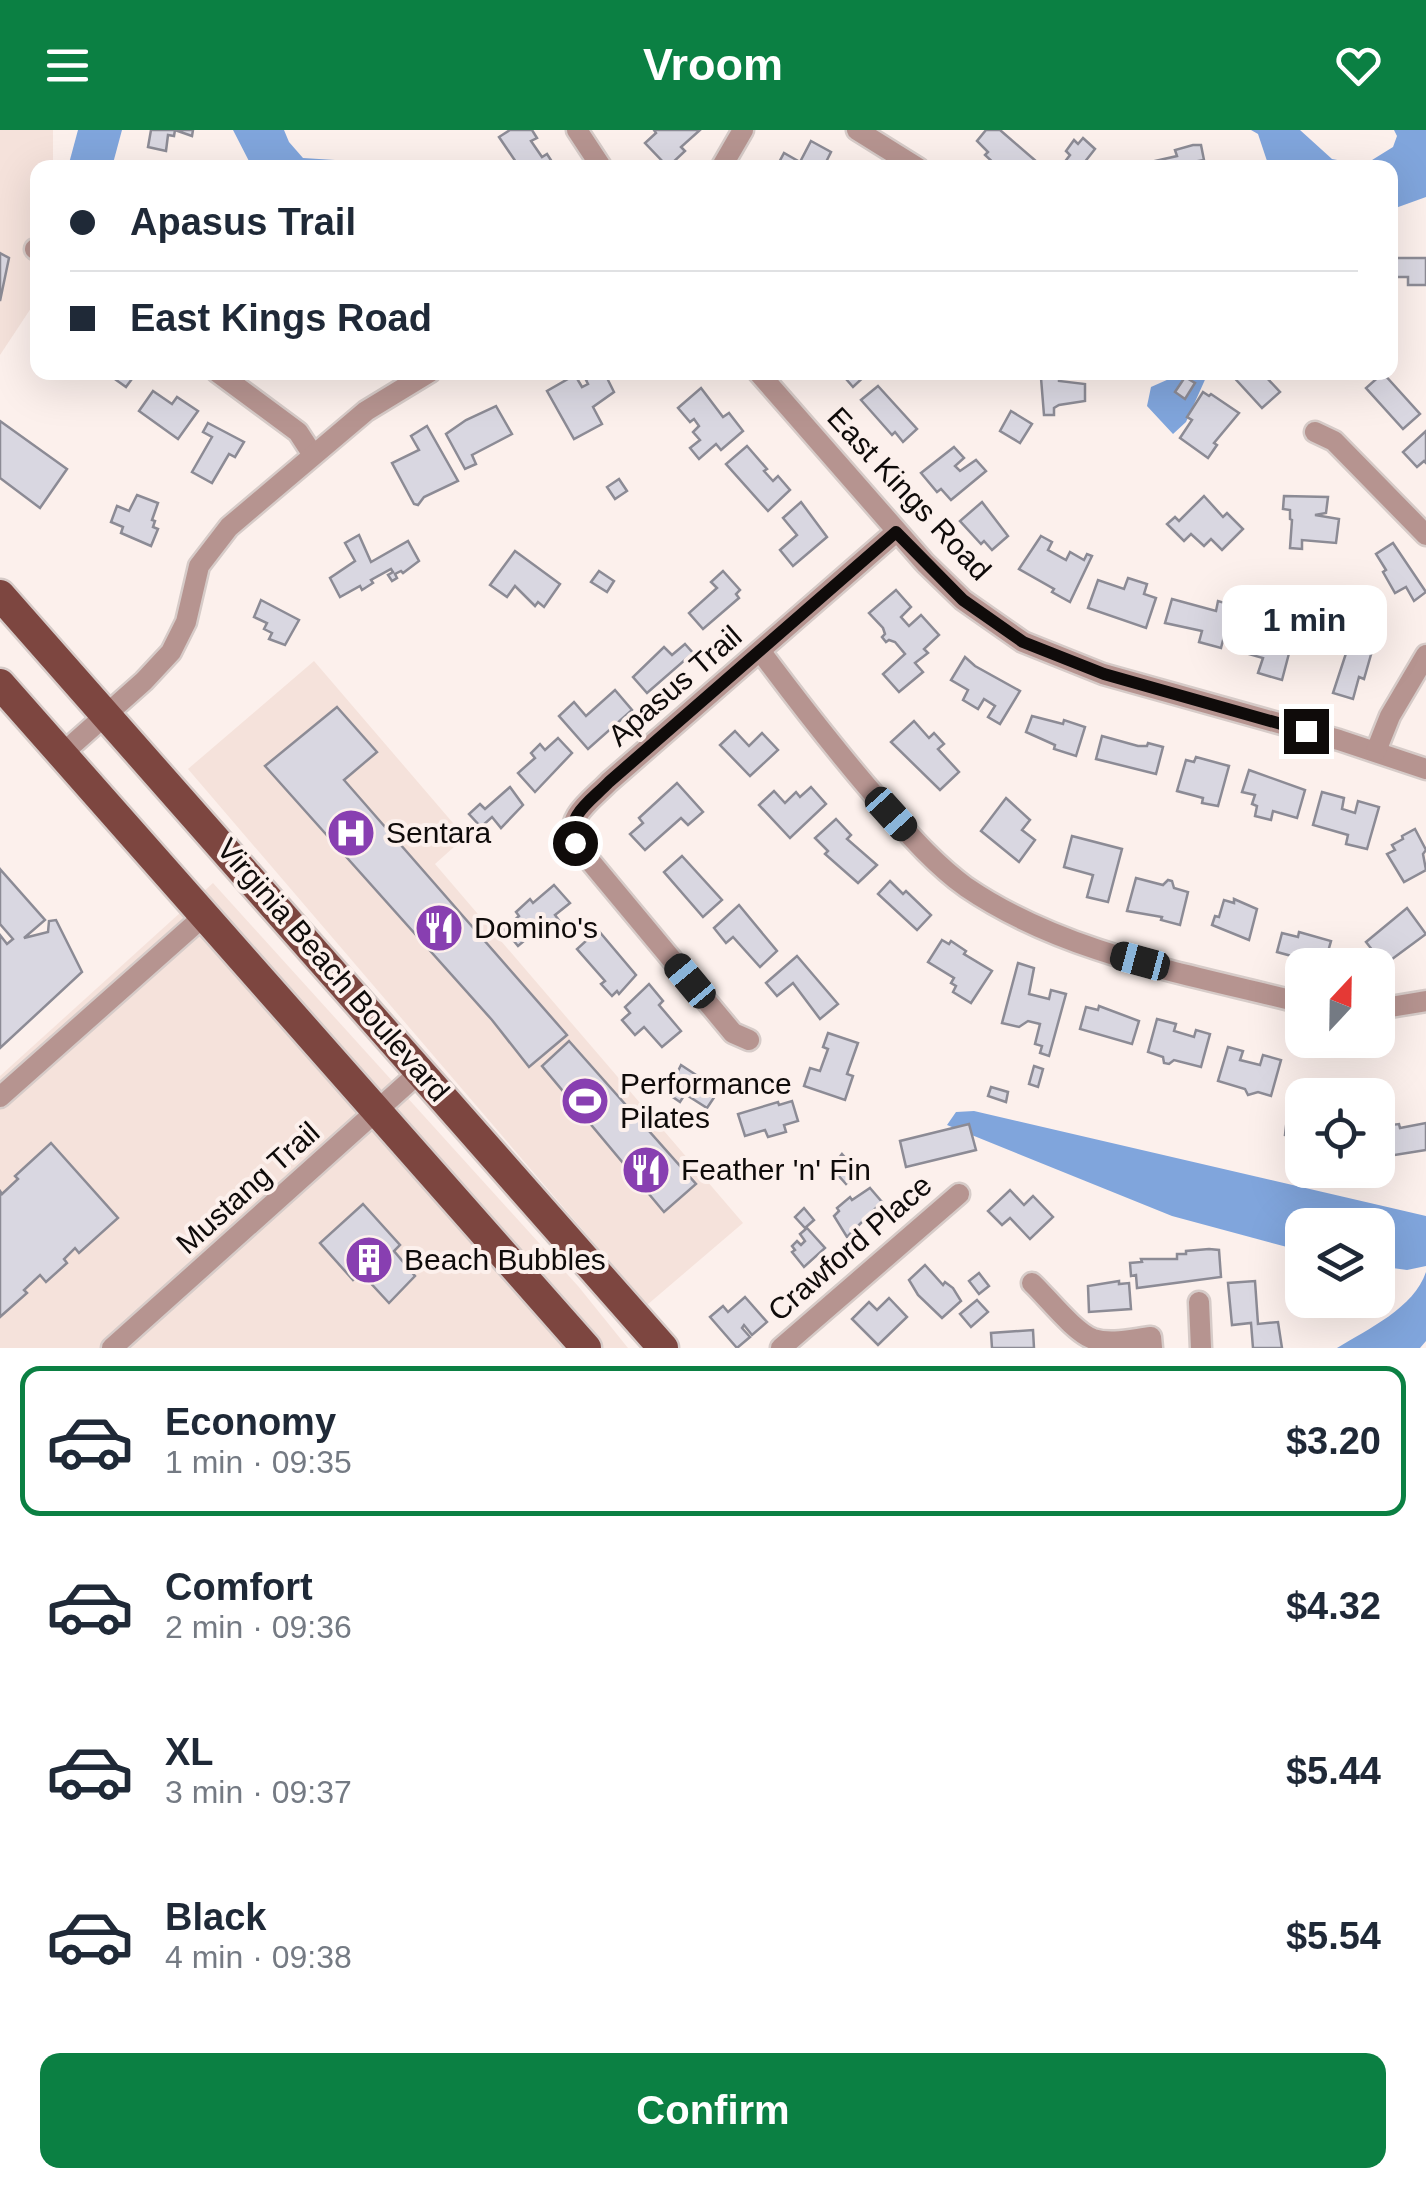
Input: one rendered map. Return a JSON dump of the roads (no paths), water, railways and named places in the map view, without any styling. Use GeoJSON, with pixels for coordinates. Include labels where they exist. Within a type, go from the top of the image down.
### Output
{"type":"FeatureCollection","features":[{"type":"Feature","properties":{"kind":"main road","name":"Virginia Beach Boulevard"},"geometry":{"type":"LineString","coordinates":[[0,595],[663,1348]]}},
{"type":"Feature","properties":{"kind":"main road","name":"Virginia Beach Boulevard"},"geometry":{"type":"LineString","coordinates":[[0,684],[586,1348]]}},
{"type":"Feature","properties":{"kind":"street"},"geometry":{"type":"LineString","coordinates":[[578,130],[597,160]]}},
{"type":"Feature","properties":{"kind":"street"},"geometry":{"type":"LineString","coordinates":[[725,160],[743,130]]}},
{"type":"Feature","properties":{"kind":"street"},"geometry":{"type":"LineString","coordinates":[[857,130],[905,160]]}},
{"type":"Feature","properties":{"kind":"street"},"geometry":{"type":"LineString","coordinates":[[228,380],[298,432],[313,455]]}},
{"type":"Feature","properties":{"kind":"street"},"geometry":{"type":"LineString","coordinates":[[63,752],[171,652],[186,622],[199,566],[229,527],[366,411],[417,380]]}},
{"type":"Feature","properties":{"kind":"street","name":"East Kings Road"},"geometry":{"type":"LineString","coordinates":[[765,380],[896,532],[963,600],[993,624],[1048,654],[1190,700],[1376,751],[1426,770]]}},
{"type":"Feature","properties":{"kind":"street"},"geometry":{"type":"LineString","coordinates":[[1315,432],[1343,449],[1426,535]]}},
{"type":"Feature","properties":{"kind":"street","name":"Apasus Trail"},"geometry":{"type":"LineString","coordinates":[[749,1040],[733,1032],[575,843],[570,828],[573,818],[609,782],[896,532]]}},
{"type":"Feature","properties":{"kind":"street"},"geometry":{"type":"LineString","coordinates":[[761,652],[868,789],[913,839],[964,885],[1041,929],[1098,950],[1285,1000]]}},
{"type":"Feature","properties":{"kind":"street"},"geometry":{"type":"LineString","coordinates":[[1376,751],[1400,698],[1426,655]]}},
{"type":"Feature","properties":{"kind":"street"},"geometry":{"type":"LineString","coordinates":[[0,1096],[204,916]]}},
{"type":"Feature","properties":{"kind":"street"},"geometry":{"type":"LineString","coordinates":[[1395,1006],[1426,1001]]}},
{"type":"Feature","properties":{"kind":"street","name":"Mustang Trail"},"geometry":{"type":"LineString","coordinates":[[112,1348],[421,1070]]}},
{"type":"Feature","properties":{"kind":"street","name":"Crawford Place"},"geometry":{"type":"LineString","coordinates":[[780,1348],[960,1194]]}},
{"type":"Feature","properties":{"kind":"street"},"geometry":{"type":"LineString","coordinates":[[1032,1283],[1091,1338],[1151,1338],[1152,1348]]}},
{"type":"Feature","properties":{"kind":"street"},"geometry":{"type":"LineString","coordinates":[[1200,1302],[1202,1348]]}},
{"type":"Feature","properties":{"kind":"water"},"geometry":{"type":"Polygon","coordinates":[[[78,130],[122,130],[114,160],[70,160],[78,130]]]}},
{"type":"Feature","properties":{"kind":"water"},"geometry":{"type":"Polygon","coordinates":[[[233,130],[284,130],[303,158],[335,160],[248,160],[233,130]]]}},
{"type":"Feature","properties":{"kind":"water"},"geometry":{"type":"Polygon","coordinates":[[[1251,130],[1300,130],[1337,160],[1267,160],[1258,134],[1251,130]]]}},
{"type":"Feature","properties":{"kind":"water"},"geometry":{"type":"Polygon","coordinates":[[[1394,130],[1426,130],[1426,197],[1398,207],[1398,160],[1372,160],[1393,147],[1397,136],[1394,130]]]}},
{"type":"Feature","properties":{"kind":"water"},"geometry":{"type":"Polygon","coordinates":[[[1167,380],[1205,380],[1186,422],[1173,434],[1147,406],[1151,387],[1167,380]]]}},
{"type":"Feature","properties":{"kind":"water"},"geometry":{"type":"Polygon","coordinates":[[[974,1111],[1285,1183],[1285,1188],[1305,1188],[1392,1208],[1285,1208],[1285,1246],[1172,1216],[947,1125],[956,1112],[974,1111]]]}},
{"type":"Feature","properties":{"kind":"water"},"geometry":{"type":"Polygon","coordinates":[[[1395,1209],[1426,1216],[1426,1266],[1395,1268],[1395,1209]]]}},
{"type":"Feature","properties":{"kind":"water"},"geometry":{"type":"Polygon","coordinates":[[[1426,1272],[1426,1341],[1420,1348],[1337,1348],[1386,1318],[1395,1318],[1395,1311],[1420,1285],[1426,1272]]]}},
{"type":"Feature","properties":{"kind":"place","name":"Sentara"},"geometry":{"type":"Point","coordinates":[351,833]}},
{"type":"Feature","properties":{"kind":"place","name":"Domino's"},"geometry":{"type":"Point","coordinates":[439,928]}},
{"type":"Feature","properties":{"kind":"place","name":"Performance Pilates"},"geometry":{"type":"Point","coordinates":[585,1101]}},
{"type":"Feature","properties":{"kind":"place","name":"Feather 'n' Fin"},"geometry":{"type":"Point","coordinates":[646,1170]}},
{"type":"Feature","properties":{"kind":"place","name":"Beach Bubbles"},"geometry":{"type":"Point","coordinates":[369,1260]}}]}
